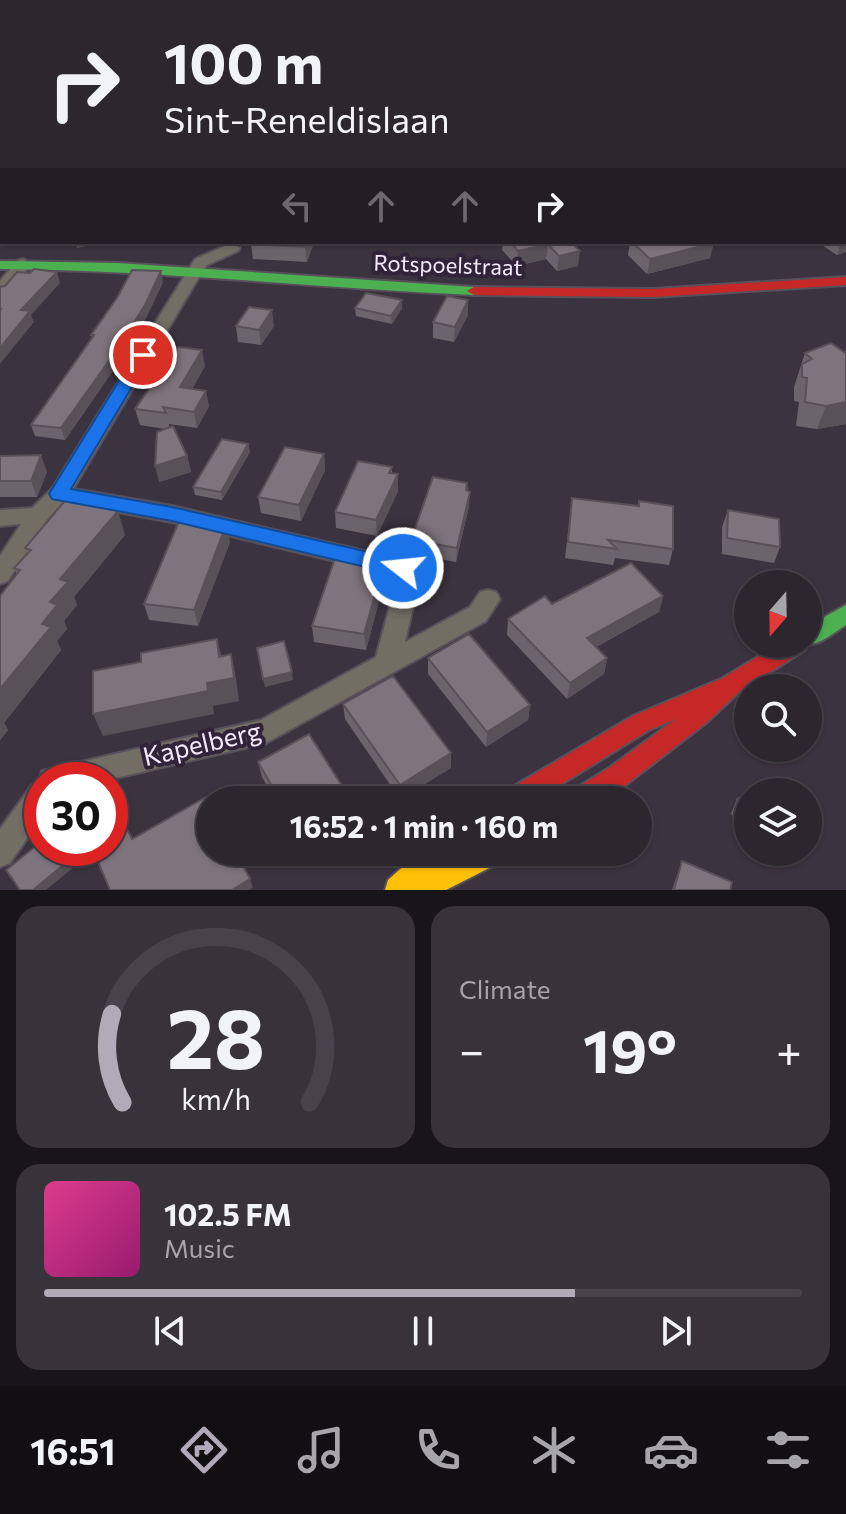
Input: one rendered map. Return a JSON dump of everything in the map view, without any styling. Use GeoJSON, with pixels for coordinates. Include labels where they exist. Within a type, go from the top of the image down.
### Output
{"type":"FeatureCollection","features":[{"type":"Feature","properties":{"kind":"street"},"geometry":{"type":"LineString","coordinates":[[0,575],[38,515],[59,494],[201,262],[232,248]]}},
{"type":"Feature","properties":{"kind":"street"},"geometry":{"type":"LineString","coordinates":[[0,291],[23,264]]}},
{"type":"Feature","properties":{"kind":"street","name":"Rotspoelstraat"},"geometry":{"type":"LineString","coordinates":[[0,265],[152,267],[333,284],[580,295],[679,295],[846,281]]}},
{"type":"Feature","properties":{"kind":"street"},"geometry":{"type":"LineString","coordinates":[[59,494],[172,514],[403,568],[408,580],[387,663]]}},
{"type":"Feature","properties":{"kind":"street"},"geometry":{"type":"LineString","coordinates":[[0,518],[38,515]]}},
{"type":"Feature","properties":{"kind":"street","name":"Kapelberg"},"geometry":{"type":"LineString","coordinates":[[128,763],[266,731],[478,614],[488,599]]}},
{"type":"Feature","properties":{"kind":"street"},"geometry":{"type":"LineString","coordinates":[[822,629],[846,614]]}},
{"type":"Feature","properties":{"kind":"street"},"geometry":{"type":"LineString","coordinates":[[602,786],[698,716],[731,685],[774,658]]}},
{"type":"Feature","properties":{"kind":"street"},"geometry":{"type":"LineString","coordinates":[[535,786],[685,700],[731,685]]}},
{"type":"Feature","properties":{"kind":"street"},"geometry":{"type":"LineString","coordinates":[[0,853],[24,819]]}},
{"type":"Feature","properties":{"kind":"street"},"geometry":{"type":"LineString","coordinates":[[398,890],[422,866]]}},
{"type":"Feature","properties":{"kind":"street"},"geometry":{"type":"LineString","coordinates":[[417,890],[466,866]]}},
{"type":"Feature","properties":{"kind":"building"},"geometry":{"type":"Polygon","coordinates":[[[251,244],[306,244],[305,247],[251,244]]]}},
{"type":"Feature","properties":{"kind":"building"},"geometry":{"type":"Polygon","coordinates":[[[512,244],[548,244],[518,251],[512,244]]]}},
{"type":"Feature","properties":{"kind":"building"},"geometry":{"type":"Polygon","coordinates":[[[548,244],[573,244],[580,251],[559,256],[548,244]]]}},
{"type":"Feature","properties":{"kind":"building"},"geometry":{"type":"Polygon","coordinates":[[[634,244],[710,244],[650,259],[634,244]]]}},
{"type":"Feature","properties":{"kind":"building"},"geometry":{"type":"Polygon","coordinates":[[[34,269],[57,272],[21,310],[30,311],[0,348],[0,287],[5,286],[17,272],[30,273],[34,269]]]}},
{"type":"Feature","properties":{"kind":"building"},"geometry":{"type":"Polygon","coordinates":[[[132,270],[161,271],[145,305],[116,351],[61,428],[31,425],[94,335],[91,335],[132,270]]]}},
{"type":"Feature","properties":{"kind":"building"},"geometry":{"type":"Polygon","coordinates":[[[366,293],[402,300],[391,316],[355,308],[366,293]]]}},
{"type":"Feature","properties":{"kind":"building"},"geometry":{"type":"Polygon","coordinates":[[[447,296],[468,300],[455,327],[433,322],[447,296]]]}},
{"type":"Feature","properties":{"kind":"building"},"geometry":{"type":"Polygon","coordinates":[[[249,307],[272,310],[259,330],[236,326],[249,307]]]}},
{"type":"Feature","properties":{"kind":"building"},"geometry":{"type":"Polygon","coordinates":[[[831,343],[846,352],[846,402],[826,406],[805,402],[807,378],[802,377],[802,364],[812,359],[805,353],[831,343]]]}},
{"type":"Feature","properties":{"kind":"building"},"geometry":{"type":"Polygon","coordinates":[[[178,347],[202,350],[180,387],[206,391],[194,412],[163,407],[166,413],[135,409],[178,347]]]}},
{"type":"Feature","properties":{"kind":"building"},"geometry":{"type":"Polygon","coordinates":[[[173,426],[187,456],[155,466],[157,432],[173,426]]]}},
{"type":"Feature","properties":{"kind":"building"},"geometry":{"type":"Polygon","coordinates":[[[222,439],[248,444],[221,492],[193,487],[222,439]]]}},
{"type":"Feature","properties":{"kind":"building"},"geometry":{"type":"Polygon","coordinates":[[[285,447],[324,454],[299,505],[258,497],[285,447]]]}},
{"type":"Feature","properties":{"kind":"building"},"geometry":{"type":"Polygon","coordinates":[[[41,455],[31,481],[0,481],[0,456],[41,455]]]}},
{"type":"Feature","properties":{"kind":"building"},"geometry":{"type":"Polygon","coordinates":[[[358,461],[392,467],[389,473],[398,474],[376,520],[335,512],[358,461]]]}},
{"type":"Feature","properties":{"kind":"building"},"geometry":{"type":"Polygon","coordinates":[[[433,477],[467,483],[466,490],[470,492],[457,548],[411,540],[433,477]]]}},
{"type":"Feature","properties":{"kind":"building"},"geometry":{"type":"Polygon","coordinates":[[[69,496],[118,511],[60,579],[68,582],[50,602],[57,605],[42,624],[51,627],[0,689],[0,596],[20,570],[14,568],[31,550],[25,548],[69,496]]]}},
{"type":"Feature","properties":{"kind":"building"},"geometry":{"type":"Polygon","coordinates":[[[572,498],[639,506],[639,501],[673,506],[673,549],[608,540],[617,549],[568,542],[572,498]]]}},
{"type":"Feature","properties":{"kind":"building"},"geometry":{"type":"Polygon","coordinates":[[[728,510],[779,519],[780,547],[727,538],[728,510]]]}},
{"type":"Feature","properties":{"kind":"building"},"geometry":{"type":"Polygon","coordinates":[[[179,521],[226,525],[194,610],[144,604],[179,521]]]}},
{"type":"Feature","properties":{"kind":"building"},"geometry":{"type":"Polygon","coordinates":[[[336,555],[384,562],[364,634],[312,626],[336,555]]]}},
{"type":"Feature","properties":{"kind":"building"},"geometry":{"type":"Polygon","coordinates":[[[631,563],[663,596],[587,638],[607,658],[570,683],[508,619],[545,596],[552,604],[631,563]]]}},
{"type":"Feature","properties":{"kind":"building"},"geometry":{"type":"Polygon","coordinates":[[[469,634],[530,705],[487,732],[428,658],[469,634]]]}},
{"type":"Feature","properties":{"kind":"building"},"geometry":{"type":"Polygon","coordinates":[[[217,639],[219,657],[231,654],[234,678],[207,683],[208,691],[93,714],[93,671],[141,662],[141,653],[217,639]]]}},
{"type":"Feature","properties":{"kind":"building"},"geometry":{"type":"Polygon","coordinates":[[[284,641],[292,672],[263,679],[257,648],[284,641]]]}},
{"type":"Feature","properties":{"kind":"building"},"geometry":{"type":"Polygon","coordinates":[[[393,676],[451,753],[400,785],[343,704],[393,676]]]}},
{"type":"Feature","properties":{"kind":"building"},"geometry":{"type":"Polygon","coordinates":[[[309,734],[342,786],[272,786],[258,762],[309,734]]]}},
{"type":"Feature","properties":{"kind":"building"},"geometry":{"type":"Polygon","coordinates":[[[196,803],[196,866],[243,866],[250,879],[232,890],[110,890],[100,866],[128,866],[128,831],[132,839],[196,803]]]}},
{"type":"Feature","properties":{"kind":"building"},"geometry":{"type":"Polygon","coordinates":[[[24,856],[24,866],[62,866],[33,890],[20,890],[6,870],[24,856]]]}},
{"type":"Feature","properties":{"kind":"building"},"geometry":{"type":"Polygon","coordinates":[[[682,861],[732,882],[730,890],[674,890],[682,861]]]}},
{"type":"Feature","properties":{"kind":"traffic: fast"},"geometry":{"type":"LineString","coordinates":[[0,265],[178,271],[474,291]]}},
{"type":"Feature","properties":{"kind":"traffic: fast"},"geometry":{"type":"LineString","coordinates":[[822,629],[846,614]]}},
{"type":"Feature","properties":{"kind":"traffic: slow"},"geometry":{"type":"LineString","coordinates":[[398,890],[422,866]]}},
{"type":"Feature","properties":{"kind":"traffic: slow"},"geometry":{"type":"LineString","coordinates":[[417,890],[466,866]]}},
{"type":"Feature","properties":{"kind":"traffic: jam"},"geometry":{"type":"LineString","coordinates":[[474,291],[653,293],[846,281]]}},
{"type":"Feature","properties":{"kind":"traffic: jam"},"geometry":{"type":"LineString","coordinates":[[602,786],[698,716],[731,685],[774,658]]}},
{"type":"Feature","properties":{"kind":"traffic: jam"},"geometry":{"type":"LineString","coordinates":[[536,786],[641,723],[723,688]]}},
{"type":"Feature","properties":{"kind":"route"},"geometry":{"type":"LineString","coordinates":[[143,355],[59,494],[172,514],[394,563],[403,568]]}}]}
